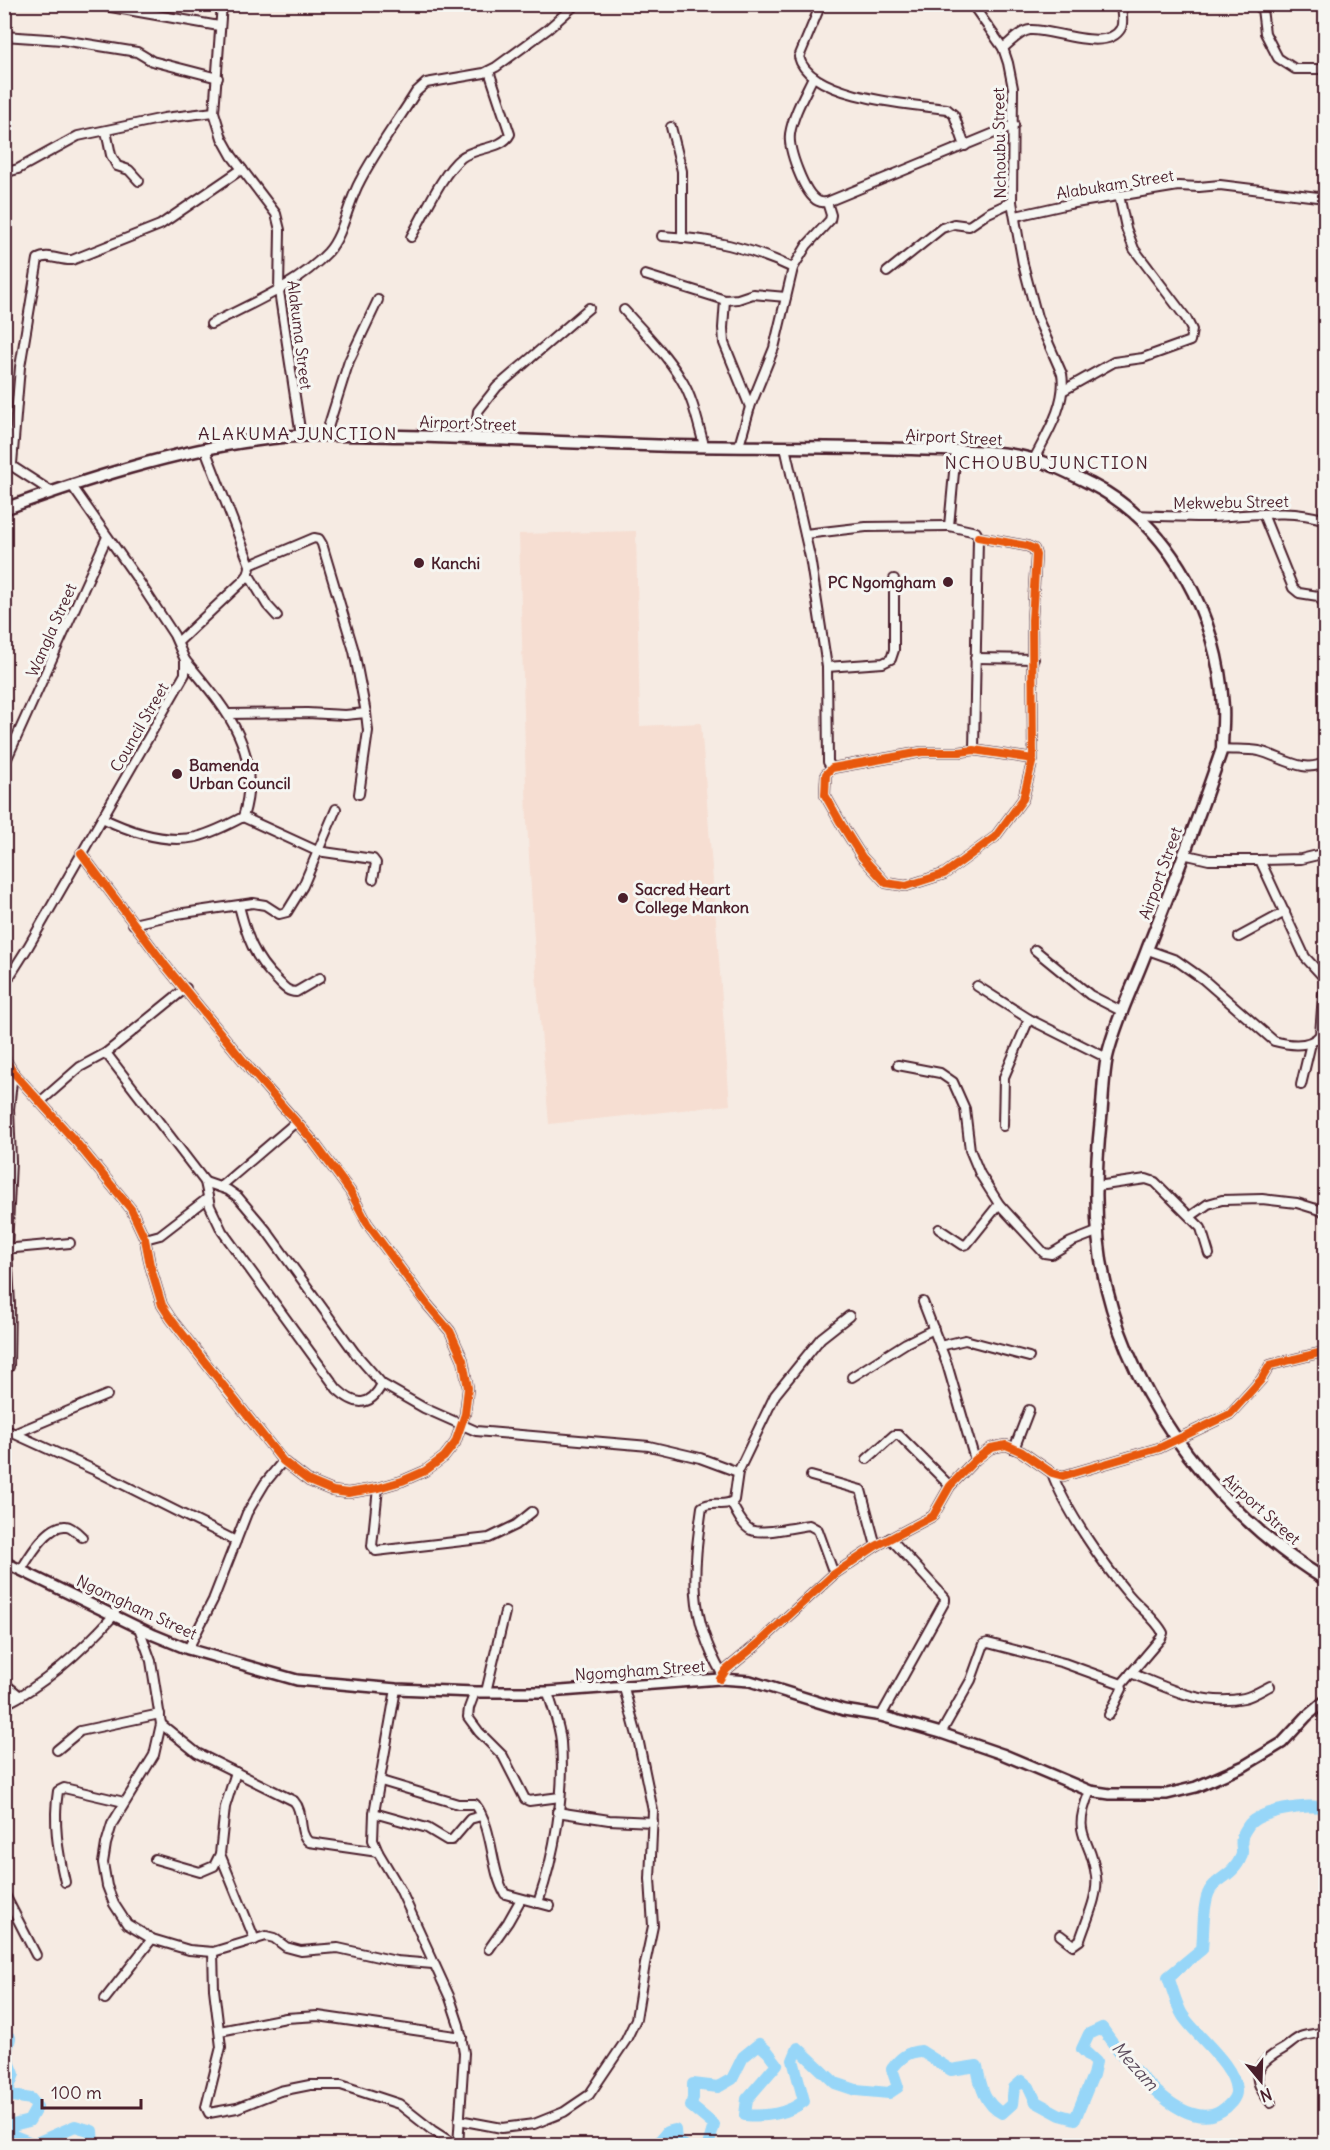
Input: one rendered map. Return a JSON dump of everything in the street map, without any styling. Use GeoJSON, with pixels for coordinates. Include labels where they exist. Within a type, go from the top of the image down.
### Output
{"type":"FeatureCollection","features":[{"type":"Feature","properties":{"kind":"highway","name":"Airport Street"},"geometry":{"type":"LineString","coordinates":[[4,509],[72,486],[206,449],[258,440],[326,434],[1001,454],[1035,459],[1094,485],[1135,514],[1168,550],[1196,598],[1207,624],[1221,687],[1222,749],[1107,1058],[1098,1143],[1097,1186],[1098,1231],[1106,1286],[1121,1333],[1140,1379],[1178,1440],[1216,1490],[1268,1538],[1326,1580]]}},
{"type":"Feature","properties":{"kind":"main road","name":"Ngomgham Street"},"geometry":{"type":"LineString","coordinates":[[5,1563],[115,1614],[154,1635],[188,1648],[297,1680],[396,1689],[475,1692],[548,1692],[624,1688],[721,1677],[750,1681],[844,1710],[881,1716],[941,1733],[1002,1754],[1090,1791],[1137,1796],[1167,1794],[1196,1787],[1244,1766],[1282,1743],[1307,1716],[1326,1700]]}},
{"type":"Feature","properties":{"kind":"street","name":"Alakuma Street"},"geometry":{"type":"LineString","coordinates":[[222,4],[214,112],[222,138],[276,214],[280,230],[279,291],[300,436]]}},
{"type":"Feature","properties":{"kind":"street"},"geometry":{"type":"LineString","coordinates":[[212,324],[279,291],[306,272],[336,242],[359,181],[416,92],[426,83],[489,70],[549,29],[576,4]]}},
{"type":"Feature","properties":{"kind":"street"},"geometry":{"type":"LineString","coordinates":[[821,4],[799,57],[813,77],[850,93],[886,102],[947,109],[954,115],[965,146]]}},
{"type":"Feature","properties":{"kind":"street","name":"Nchoubu Street"},"geometry":{"type":"LineString","coordinates":[[972,4],[1003,48],[1008,63],[1013,88],[1012,202],[1023,264],[1037,317],[1062,374],[1064,390]]}},
{"type":"Feature","properties":{"kind":"street"},"geometry":{"type":"LineString","coordinates":[[1003,48],[1020,34],[1033,30],[1081,39],[1102,39],[1110,36],[1121,28],[1120,4]]}},
{"type":"Feature","properties":{"kind":"street"},"geometry":{"type":"LineString","coordinates":[[1255,4],[1262,9],[1266,33],[1278,58],[1295,69],[1326,69]]}},
{"type":"Feature","properties":{"kind":"street"},"geometry":{"type":"LineString","coordinates":[[103,5],[219,26]]}},
{"type":"Feature","properties":{"kind":"street"},"geometry":{"type":"LineString","coordinates":[[4,36],[62,40],[137,52],[152,61],[218,78]]}},
{"type":"Feature","properties":{"kind":"street"},"geometry":{"type":"LineString","coordinates":[[411,237],[448,172],[462,157],[501,142],[510,134],[489,70]]}},
{"type":"Feature","properties":{"kind":"street"},"geometry":{"type":"LineString","coordinates":[[813,77],[789,136],[794,160],[806,188],[816,200],[821,202],[828,202],[1014,125]]}},
{"type":"Feature","properties":{"kind":"street"},"geometry":{"type":"LineString","coordinates":[[4,173],[18,169],[78,136],[164,118],[214,112]]}},
{"type":"Feature","properties":{"kind":"street"},"geometry":{"type":"LineString","coordinates":[[671,127],[682,171],[682,237]]}},
{"type":"Feature","properties":{"kind":"street"},"geometry":{"type":"LineString","coordinates":[[106,131],[111,155],[117,166],[129,170],[139,181]]}},
{"type":"Feature","properties":{"kind":"street"},"geometry":{"type":"LineString","coordinates":[[52,492],[8,462],[20,367],[38,259],[45,256],[63,261],[72,260],[160,225],[242,169]]}},
{"type":"Feature","properties":{"kind":"street","name":"Alabukam Street"},"geometry":{"type":"LineString","coordinates":[[1016,216],[1069,204],[1178,186],[1220,185],[1326,198]]}},
{"type":"Feature","properties":{"kind":"street"},"geometry":{"type":"LineString","coordinates":[[1035,459],[1064,390],[1121,359],[1143,358],[1167,351],[1190,341],[1192,337],[1192,330],[1186,318],[1134,249],[1126,228],[1119,195]]}},
{"type":"Feature","properties":{"kind":"street"},"geometry":{"type":"LineString","coordinates":[[739,446],[750,407],[774,348],[793,268],[807,245],[830,220],[828,202]]}},
{"type":"Feature","properties":{"kind":"street"},"geometry":{"type":"LineString","coordinates":[[887,272],[942,228],[954,224],[969,226],[988,213],[1012,202]]}},
{"type":"Feature","properties":{"kind":"street"},"geometry":{"type":"LineString","coordinates":[[662,236],[742,247],[793,268]]}},
{"type":"Feature","properties":{"kind":"street"},"geometry":{"type":"LineString","coordinates":[[645,275],[726,300],[753,294],[786,297]]}},
{"type":"Feature","properties":{"kind":"street"},"geometry":{"type":"LineString","coordinates":[[326,434],[349,361],[378,300]]}},
{"type":"Feature","properties":{"kind":"street"},"geometry":{"type":"LineString","coordinates":[[726,300],[724,343],[750,407]]}},
{"type":"Feature","properties":{"kind":"street"},"geometry":{"type":"LineString","coordinates":[[475,437],[478,411],[497,387],[589,308]]}},
{"type":"Feature","properties":{"kind":"street"},"geometry":{"type":"LineString","coordinates":[[624,310],[682,380],[698,420],[704,445]]}},
{"type":"Feature","properties":{"kind":"street"},"geometry":{"type":"LineString","coordinates":[[785,447],[804,534],[827,667],[828,762],[832,768]]}},
{"type":"Feature","properties":{"kind":"street"},"geometry":{"type":"LineString","coordinates":[[206,449],[250,565],[249,575],[267,605],[277,616]]}},
{"type":"Feature","properties":{"kind":"street"},"geometry":{"type":"LineString","coordinates":[[949,526],[956,451]]}},
{"type":"Feature","properties":{"kind":"street"},"geometry":{"type":"LineString","coordinates":[[72,486],[136,577],[178,642],[185,660],[229,714],[246,750],[249,773],[248,800],[243,817],[194,837],[154,835],[125,829],[102,818]]}},
{"type":"Feature","properties":{"kind":"street","name":"Mekwebu Street"},"geometry":{"type":"LineString","coordinates":[[1135,514],[1182,517],[1306,515],[1326,520]]}},
{"type":"Feature","properties":{"kind":"street"},"geometry":{"type":"LineString","coordinates":[[1263,514],[1293,588],[1299,592],[1318,596],[1326,606]]}},
{"type":"Feature","properties":{"kind":"street"},"geometry":{"type":"LineString","coordinates":[[804,534],[867,527],[949,526],[976,532],[978,537],[974,750]]}},
{"type":"Feature","properties":{"kind":"street","name":"Wangla Street"},"geometry":{"type":"LineString","coordinates":[[4,765],[107,537]]}},
{"type":"Feature","properties":{"kind":"street"},"geometry":{"type":"LineString","coordinates":[[978,537],[1027,546],[1034,549],[1036,555],[1032,620],[1034,759],[1023,799],[995,837],[944,874],[906,886],[886,882],[862,857],[825,795],[826,774],[832,768],[922,752],[974,750],[1034,759]]}},
{"type":"Feature","properties":{"kind":"street"},"geometry":{"type":"LineString","coordinates":[[250,565],[314,538],[319,539],[354,651],[366,713],[368,731],[359,794]]}},
{"type":"Feature","properties":{"kind":"street"},"geometry":{"type":"LineString","coordinates":[[178,642],[249,575]]}},
{"type":"Feature","properties":{"kind":"street"},"geometry":{"type":"LineString","coordinates":[[827,667],[883,663],[891,659],[894,650],[894,579]]}},
{"type":"Feature","properties":{"kind":"street"},"geometry":{"type":"LineString","coordinates":[[975,658],[1034,659]]}},
{"type":"Feature","properties":{"kind":"street","name":"Council Street"},"geometry":{"type":"LineString","coordinates":[[4,985],[178,687],[184,674],[185,660]]}},
{"type":"Feature","properties":{"kind":"street"},"geometry":{"type":"LineString","coordinates":[[229,714],[307,713],[345,716],[366,713]]}},
{"type":"Feature","properties":{"kind":"street"},"geometry":{"type":"LineString","coordinates":[[1222,749],[1257,751],[1303,767],[1313,767],[1326,761]]}},
{"type":"Feature","properties":{"kind":"street"},"geometry":{"type":"LineString","coordinates":[[133,924],[177,914],[260,903],[279,914],[287,912],[303,886],[336,809]]}},
{"type":"Feature","properties":{"kind":"street"},"geometry":{"type":"LineString","coordinates":[[243,817],[317,851],[372,859],[376,864],[373,879]]}},
{"type":"Feature","properties":{"kind":"street"},"geometry":{"type":"LineString","coordinates":[[4,1057],[13,1072],[131,1209],[146,1239],[150,1264],[162,1305],[283,1461],[309,1481],[333,1491],[362,1493],[402,1481],[425,1471],[444,1457],[455,1443],[465,1414],[468,1388],[463,1360],[450,1331],[426,1303],[367,1223],[350,1191],[133,924],[81,853]]}},
{"type":"Feature","properties":{"kind":"street"},"geometry":{"type":"LineString","coordinates":[[1183,854],[1209,860],[1260,860],[1301,859],[1326,853]]}},
{"type":"Feature","properties":{"kind":"street"},"geometry":{"type":"LineString","coordinates":[[1260,860],[1305,957],[1326,980]]}},
{"type":"Feature","properties":{"kind":"street"},"geometry":{"type":"LineString","coordinates":[[239,906],[252,949],[262,966],[286,990],[296,992],[320,978]]}},
{"type":"Feature","properties":{"kind":"street"},"geometry":{"type":"LineString","coordinates":[[1239,937],[1286,912]]}},
{"type":"Feature","properties":{"kind":"street"},"geometry":{"type":"LineString","coordinates":[[1035,950],[1090,995],[1123,1012]]}},
{"type":"Feature","properties":{"kind":"street"},"geometry":{"type":"LineString","coordinates":[[1148,950],[1176,960],[1203,979],[1274,1041],[1285,1044],[1316,1041],[1320,1035],[1323,994],[1326,990]]}},
{"type":"Feature","properties":{"kind":"street"},"geometry":{"type":"LineString","coordinates":[[977,986],[1029,1019],[1107,1058]]}},
{"type":"Feature","properties":{"kind":"street"},"geometry":{"type":"LineString","coordinates":[[40,1102],[80,1067],[106,1053],[186,988]]}},
{"type":"Feature","properties":{"kind":"street"},"geometry":{"type":"LineString","coordinates":[[1003,1126],[1004,1077],[1029,1019]]}},
{"type":"Feature","properties":{"kind":"street"},"geometry":{"type":"LineString","coordinates":[[1301,1085],[1311,1043]]}},
{"type":"Feature","properties":{"kind":"street"},"geometry":{"type":"LineString","coordinates":[[106,1053],[205,1182],[208,1198],[222,1231],[336,1389],[353,1401],[365,1402],[371,1400],[382,1384]]}},
{"type":"Feature","properties":{"kind":"street"},"geometry":{"type":"LineString","coordinates":[[898,1065],[940,1073],[953,1082],[965,1109],[970,1150],[980,1174],[999,1204],[1048,1255],[1098,1231]]}},
{"type":"Feature","properties":{"kind":"street"},"geometry":{"type":"LineString","coordinates":[[9,1367],[10,1304],[6,1249],[11,1161],[9,1109],[13,1072]]}},
{"type":"Feature","properties":{"kind":"street"},"geometry":{"type":"LineString","coordinates":[[220,1187],[296,1122]]}},
{"type":"Feature","properties":{"kind":"street"},"geometry":{"type":"LineString","coordinates":[[1097,1186],[1151,1180],[1201,1228],[1205,1234],[1209,1254]]}},
{"type":"Feature","properties":{"kind":"street"},"geometry":{"type":"LineString","coordinates":[[205,1182],[238,1197],[266,1230],[355,1353],[382,1384],[460,1426],[476,1431],[649,1446],[700,1458],[738,1472]]}},
{"type":"Feature","properties":{"kind":"street"},"geometry":{"type":"LineString","coordinates":[[146,1239],[160,1235],[208,1198]]}},
{"type":"Feature","properties":{"kind":"street"},"geometry":{"type":"LineString","coordinates":[[1191,1216],[1208,1204],[1222,1200],[1262,1199],[1297,1203],[1326,1212]]}},
{"type":"Feature","properties":{"kind":"street"},"geometry":{"type":"LineString","coordinates":[[939,1229],[963,1245],[968,1244],[999,1204]]}},
{"type":"Feature","properties":{"kind":"street"},"geometry":{"type":"LineString","coordinates":[[6,1249],[70,1243]]}},
{"type":"Feature","properties":{"kind":"street"},"geometry":{"type":"LineString","coordinates":[[923,1302],[940,1346],[975,1460]]}},
{"type":"Feature","properties":{"kind":"street"},"geometry":{"type":"LineString","coordinates":[[731,1503],[734,1500],[738,1472],[775,1395],[821,1338],[849,1316]]}},
{"type":"Feature","properties":{"kind":"street"},"geometry":{"type":"LineString","coordinates":[[852,1377],[906,1343],[934,1329]]}},
{"type":"Feature","properties":{"kind":"street"},"geometry":{"type":"LineString","coordinates":[[940,1346],[965,1340],[1029,1357]]}},
{"type":"Feature","properties":{"kind":"street"},"geometry":{"type":"LineString","coordinates":[[731,1503],[707,1503],[702,1507],[694,1560],[694,1587],[699,1621],[721,1677],[834,1574],[876,1545],[933,1515],[950,1486],[975,1460],[998,1445],[1006,1445],[1052,1473],[1063,1476],[1159,1448],[1178,1440],[1230,1414],[1261,1380],[1270,1365],[1319,1353],[1326,1354]]}},
{"type":"Feature","properties":{"kind":"street"},"geometry":{"type":"LineString","coordinates":[[16,1433],[107,1395]]}},
{"type":"Feature","properties":{"kind":"street"},"geometry":{"type":"LineString","coordinates":[[1014,1449],[1029,1410]]}},
{"type":"Feature","properties":{"kind":"street"},"geometry":{"type":"LineString","coordinates":[[4,1429],[236,1541]]}},
{"type":"Feature","properties":{"kind":"street"},"geometry":{"type":"LineString","coordinates":[[867,1459],[894,1435],[899,1435],[950,1486]]}},
{"type":"Feature","properties":{"kind":"street"},"geometry":{"type":"LineString","coordinates":[[188,1648],[213,1600],[247,1513],[265,1483],[283,1461]]}},
{"type":"Feature","properties":{"kind":"street"},"geometry":{"type":"LineString","coordinates":[[1052,1473],[1057,1486],[1094,1547],[1129,1595],[1162,1630],[1161,1638],[1121,1685],[1122,1689],[1110,1715]]}},
{"type":"Feature","properties":{"kind":"street"},"geometry":{"type":"LineString","coordinates":[[811,1476],[861,1490],[876,1545]]}},
{"type":"Feature","properties":{"kind":"street"},"geometry":{"type":"LineString","coordinates":[[378,1488],[372,1546],[376,1551],[489,1538],[509,1529],[532,1512]]}},
{"type":"Feature","properties":{"kind":"street"},"geometry":{"type":"LineString","coordinates":[[731,1503],[751,1530],[808,1525],[814,1527],[818,1530],[834,1574]]}},
{"type":"Feature","properties":{"kind":"street"},"geometry":{"type":"LineString","coordinates":[[21,1570],[36,1545],[46,1535],[60,1527],[65,1525],[82,1537]]}},
{"type":"Feature","properties":{"kind":"street"},"geometry":{"type":"LineString","coordinates":[[881,1716],[945,1601],[945,1598],[890,1538]]}},
{"type":"Feature","properties":{"kind":"street"},"geometry":{"type":"LineString","coordinates":[[486,1692],[505,1612]]}},
{"type":"Feature","properties":{"kind":"street"},"geometry":{"type":"LineString","coordinates":[[4,1705],[20,1696],[74,1656],[115,1614]]}},
{"type":"Feature","properties":{"kind":"street"},"geometry":{"type":"LineString","coordinates":[[138,1628],[146,1647],[156,1686],[161,1724],[154,1755],[112,1824],[106,1844],[103,1863],[107,1886],[114,1904],[127,1924],[152,1939],[179,1947],[213,1952],[270,1936],[286,1947],[301,1951],[338,1948],[396,1961],[434,1964]]}},
{"type":"Feature","properties":{"kind":"street"},"geometry":{"type":"LineString","coordinates":[[146,1647],[154,1635]]}},
{"type":"Feature","properties":{"kind":"street"},"geometry":{"type":"LineString","coordinates":[[941,1733],[971,1680],[984,1644],[988,1643],[1064,1663],[1121,1685]]}},
{"type":"Feature","properties":{"kind":"street"},"geometry":{"type":"LineString","coordinates":[[1131,1673],[1189,1696],[1204,1699],[1242,1698],[1270,1686]]}},
{"type":"Feature","properties":{"kind":"street"},"geometry":{"type":"LineString","coordinates":[[4,1683],[20,1696]]}},
{"type":"Feature","properties":{"kind":"street"},"geometry":{"type":"LineString","coordinates":[[459,2120],[502,2128],[534,2124],[564,2112],[589,2095],[626,2040],[636,2019],[653,1926],[650,1879],[653,1822],[648,1786],[624,1688]]}},
{"type":"Feature","properties":{"kind":"street"},"geometry":{"type":"LineString","coordinates":[[213,1952],[214,1989],[220,2031],[220,2059],[206,2107],[209,2113],[237,2108],[280,2091],[310,2085],[340,2085],[399,2104],[432,2130],[458,2145],[464,2052],[462,2037],[450,1998],[400,1889],[373,1840],[374,1813],[396,1689]]}},
{"type":"Feature","properties":{"kind":"street"},"geometry":{"type":"LineString","coordinates":[[475,1692],[468,1717],[502,1756],[525,1799],[529,1801],[560,1797]]}},
{"type":"Feature","properties":{"kind":"street"},"geometry":{"type":"LineString","coordinates":[[538,1903],[550,1870],[560,1797],[561,1741],[548,1692]]}},
{"type":"Feature","properties":{"kind":"street"},"geometry":{"type":"LineString","coordinates":[[57,1750],[80,1731],[160,1714]]}},
{"type":"Feature","properties":{"kind":"street"},"geometry":{"type":"LineString","coordinates":[[161,1724],[197,1753],[294,1801],[299,1808],[303,1835],[309,1842],[378,1852]]}},
{"type":"Feature","properties":{"kind":"street"},"geometry":{"type":"LineString","coordinates":[[155,1859],[200,1872],[214,1866],[220,1854],[225,1806],[236,1772]]}},
{"type":"Feature","properties":{"kind":"street"},"geometry":{"type":"LineString","coordinates":[[381,1781],[459,1804],[475,1803],[492,1847],[505,1894],[550,1906]]}},
{"type":"Feature","properties":{"kind":"street"},"geometry":{"type":"LineString","coordinates":[[64,1882],[56,1824],[58,1791],[64,1788],[124,1802]]}},
{"type":"Feature","properties":{"kind":"street"},"geometry":{"type":"LineString","coordinates":[[1060,1935],[1073,1945],[1080,1940],[1096,1888],[1094,1865],[1081,1831],[1082,1810],[1090,1791]]}},
{"type":"Feature","properties":{"kind":"street"},"geometry":{"type":"LineString","coordinates":[[557,1812],[609,1820],[653,1822]]}},
{"type":"Feature","properties":{"kind":"street"},"geometry":{"type":"LineString","coordinates":[[374,1813],[427,1828],[447,1840],[452,1840],[470,1819],[481,1816]]}},
{"type":"Feature","properties":{"kind":"street"},"geometry":{"type":"LineString","coordinates":[[220,1854],[255,1940]]}},
{"type":"Feature","properties":{"kind":"street"},"geometry":{"type":"LineString","coordinates":[[4,1893],[36,1955]]}},
{"type":"Feature","properties":{"kind":"street"},"geometry":{"type":"LineString","coordinates":[[489,1949],[521,1899]]}},
{"type":"Feature","properties":{"kind":"street"},"geometry":{"type":"LineString","coordinates":[[105,1999],[152,1939]]}},
{"type":"Feature","properties":{"kind":"street"},"geometry":{"type":"LineString","coordinates":[[220,2031],[286,2018],[318,2016],[462,2037]]}},
{"type":"Feature","properties":{"kind":"street"},"geometry":{"type":"LineString","coordinates":[[1271,2103],[1260,2089],[1257,2077],[1265,2059],[1301,2037],[1326,2031]]}},
{"type":"Feature","properties":{"kind":"shaded area","name":"Sacred Heart College Mankon"},"geometry":{"type":"Polygon","coordinates":[[[636,531],[640,726],[701,723],[730,1105],[549,1124],[536,973],[527,822],[519,534],[636,531]]]}},
{"type":"Feature","properties":{"kind":"waterway","name":"Mezam"},"geometry":{"type":"LineString","coordinates":[[708,2146],[714,2125],[691,2106],[693,2084],[718,2087],[732,2079],[743,2057],[759,2044],[777,2064],[747,2099],[745,2115],[776,2114],[804,2101],[793,2060],[798,2048],[835,2083],[856,2090],[889,2093],[898,2087],[892,2069],[904,2056],[921,2051],[951,2070],[977,2066],[987,2100],[1002,2113],[1012,2104],[1014,2088],[1022,2081],[1029,2087],[1036,2102],[1060,2115],[1075,2119],[1096,2062],[1082,2049],[1089,2034],[1102,2028],[1137,2073],[1171,2103],[1188,2112],[1205,2116],[1221,2111],[1234,2099],[1236,2090],[1234,2080],[1222,2061],[1183,2016],[1168,1977],[1202,1949],[1207,1896],[1213,1886],[1238,1863],[1242,1855],[1242,1837],[1248,1826],[1261,1816],[1272,1812],[1308,1807],[1326,1808]]}},
{"type":"Feature","properties":{"kind":"waterway","name":"Mezam"},"geometry":{"type":"LineString","coordinates":[[4,2034],[10,2038],[6,2054],[14,2074],[8,2090],[13,2096],[31,2099],[37,2107],[29,2121],[9,2126],[12,2135],[34,2144],[75,2126],[92,2131],[93,2146]]}},
{"type":"Feature","properties":{"kind":"waterway","name":"Mezam"},"geometry":{"type":"LineString","coordinates":[[658,2146],[667,2132],[675,2130],[676,2141],[685,2146]]}},
{"type":"Feature","properties":{"kind":"cycle path"},"geometry":{"type":"LineString","coordinates":[[978,537],[1027,546],[1034,549],[1036,555],[1032,620],[1033,759],[1023,799],[995,837],[944,874],[906,886],[886,883],[862,857],[825,795],[826,774],[832,768],[922,752],[974,750],[1033,759]]}},
{"type":"Feature","properties":{"kind":"cycle path"},"geometry":{"type":"LineString","coordinates":[[4,1057],[13,1072],[76,1142],[131,1209],[145,1239],[162,1305],[283,1461],[309,1481],[333,1491],[348,1493],[402,1481],[425,1471],[444,1457],[455,1443],[465,1414],[468,1388],[463,1360],[450,1331],[426,1303],[367,1223],[350,1191],[313,1141],[250,1069],[165,965],[81,853]]}},
{"type":"Feature","properties":{"kind":"cycle path"},"geometry":{"type":"LineString","coordinates":[[720,1679],[726,1670],[834,1574],[876,1546],[933,1516],[950,1486],[975,1460],[991,1448],[1006,1445],[1022,1452],[1052,1473],[1063,1476],[1159,1448],[1230,1414],[1261,1380],[1270,1365],[1319,1353],[1326,1354]]}},
{"type":"Feature","properties":{"kind":"place","name":"Kanchi"},"geometry":{"type":"Point","coordinates":[419,563]}},
{"type":"Feature","properties":{"kind":"place","name":"PC Ngomgham"},"geometry":{"type":"Point","coordinates":[948,582]}},
{"type":"Feature","properties":{"kind":"place","name":"Bamenda Urban Council"},"geometry":{"type":"Point","coordinates":[177,774]}},
{"type":"Feature","properties":{"kind":"place","name":"Sacred Heart College Mankon"},"geometry":{"type":"Point","coordinates":[623,898]}},
{"type":"Feature","properties":{"kind":"district","name":"ALAKUMA JUNCTION"},"geometry":{"type":"Point","coordinates":[298,434]}},
{"type":"Feature","properties":{"kind":"district","name":"NCHOUBU JUNCTION"},"geometry":{"type":"Point","coordinates":[1047,463]}}]}
